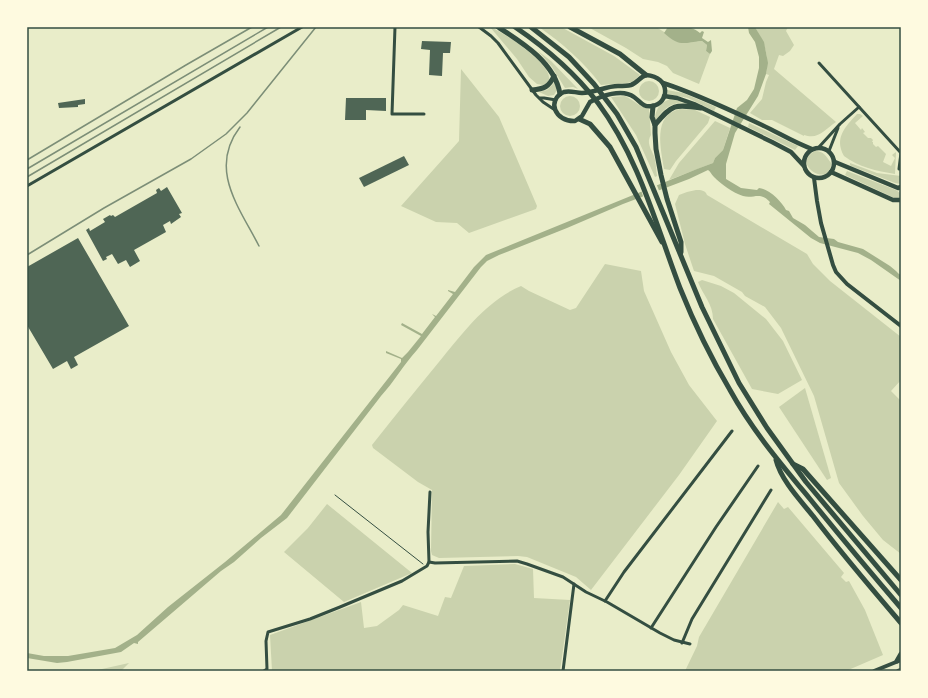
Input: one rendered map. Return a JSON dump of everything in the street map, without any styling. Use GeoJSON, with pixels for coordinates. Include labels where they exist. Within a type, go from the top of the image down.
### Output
{"type":"FeatureCollection","features":[{"type":"Feature","properties":{"kind":"main road"},"geometry":{"type":"LineString","coordinates":[[498,27],[516,38],[535,53],[558,82],[560,94]]}},
{"type":"Feature","properties":{"kind":"main road"},"geometry":{"type":"LineString","coordinates":[[515,27],[548,51],[568,69],[599,105],[621,139],[642,183],[670,256],[680,288],[711,356],[730,392],[775,458],[901,608]]}},
{"type":"Feature","properties":{"kind":"main road"},"geometry":{"type":"LineString","coordinates":[[531,27],[569,57],[594,84],[630,135],[694,288],[739,383],[768,428],[806,482],[901,595]]}},
{"type":"Feature","properties":{"kind":"main road"},"geometry":{"type":"LineString","coordinates":[[570,27],[620,54],[646,75],[658,78],[663,83],[695,94],[812,149]]}},
{"type":"Feature","properties":{"kind":"main road"},"geometry":{"type":"LineString","coordinates":[[646,75],[642,76],[630,85],[612,86],[584,93],[569,91],[560,94],[556,100],[555,110],[565,121],[575,121],[582,116],[590,102],[602,96],[615,93],[629,94],[641,104],[653,106],[658,104],[664,96],[665,88],[663,83]]}},
{"type":"Feature","properties":{"kind":"main road"},"geometry":{"type":"LineString","coordinates":[[532,90],[544,89],[548,86],[554,76]]}},
{"type":"Feature","properties":{"kind":"main road"},"geometry":{"type":"LineString","coordinates":[[664,96],[683,100],[791,152],[814,178],[824,177],[831,172],[835,162],[834,156],[829,151],[820,147],[812,149],[804,158],[804,166]]}},
{"type":"Feature","properties":{"kind":"main road"},"geometry":{"type":"LineString","coordinates":[[653,106],[652,117],[655,125],[656,149],[667,199],[681,242],[681,256]]}},
{"type":"Feature","properties":{"kind":"main road"},"geometry":{"type":"LineString","coordinates":[[655,125],[664,113],[675,106],[701,108]]}},
{"type":"Feature","properties":{"kind":"main road"},"geometry":{"type":"LineString","coordinates":[[579,119],[590,124],[604,139],[616,157],[670,256]]}},
{"type":"Feature","properties":{"kind":"main road"},"geometry":{"type":"LineString","coordinates":[[835,162],[900,188]]}},
{"type":"Feature","properties":{"kind":"main road"},"geometry":{"type":"LineString","coordinates":[[831,172],[893,200],[901,200]]}},
{"type":"Feature","properties":{"kind":"main road"},"geometry":{"type":"LineString","coordinates":[[775,458],[778,470],[803,504],[847,560],[901,623]]}},
{"type":"Feature","properties":{"kind":"main road"},"geometry":{"type":"LineString","coordinates":[[793,463],[803,469],[901,580]]}},
{"type":"Feature","properties":{"kind":"main road"},"geometry":{"type":"LineString","coordinates":[[899,661],[901,654]]}},
{"type":"Feature","properties":{"kind":"street"},"geometry":{"type":"LineString","coordinates":[[27,186],[302,27]]}},
{"type":"Feature","properties":{"kind":"street"},"geometry":{"type":"LineString","coordinates":[[395,27],[392,114],[424,114]]}},
{"type":"Feature","properties":{"kind":"street"},"geometry":{"type":"LineString","coordinates":[[479,27],[498,43],[542,102],[555,110]]}},
{"type":"Feature","properties":{"kind":"street"},"geometry":{"type":"LineString","coordinates":[[819,63],[901,153],[899,169]]}},
{"type":"Feature","properties":{"kind":"street"},"geometry":{"type":"LineString","coordinates":[[540,98],[556,100]]}},
{"type":"Feature","properties":{"kind":"street"},"geometry":{"type":"LineString","coordinates":[[820,147],[840,124],[859,107]]}},
{"type":"Feature","properties":{"kind":"street"},"geometry":{"type":"LineString","coordinates":[[829,151],[840,124]]}},
{"type":"Feature","properties":{"kind":"street"},"geometry":{"type":"LineString","coordinates":[[814,178],[821,223],[836,272],[847,284],[901,326]]}},
{"type":"Feature","properties":{"kind":"street"},"geometry":{"type":"LineString","coordinates":[[605,601],[624,572],[732,431]]}},
{"type":"Feature","properties":{"kind":"street"},"geometry":{"type":"LineString","coordinates":[[651,628],[716,527],[758,466]]}},
{"type":"Feature","properties":{"kind":"street"},"geometry":{"type":"LineString","coordinates":[[682,643],[692,619],[771,490]]}},
{"type":"Feature","properties":{"kind":"street"},"geometry":{"type":"LineString","coordinates":[[428,564],[430,492]]}},
{"type":"Feature","properties":{"kind":"street"},"geometry":{"type":"LineString","coordinates":[[264,671],[267,669],[266,641],[268,632],[310,619],[340,607],[402,581],[428,564],[435,563],[517,562],[527,564],[563,577],[651,628],[674,640],[690,644]]}},
{"type":"Feature","properties":{"kind":"street"},"geometry":{"type":"LineString","coordinates":[[563,671],[574,584]]}},
{"type":"Feature","properties":{"kind":"street"},"geometry":{"type":"LineString","coordinates":[[874,671],[899,661]]}},
{"type":"Feature","properties":{"kind":"path"},"geometry":{"type":"LineString","coordinates":[[335,495],[420,562],[428,564]]}},
{"type":"Feature","properties":{"kind":"shaded area"},"geometry":{"type":"Polygon","coordinates":[[[490,27],[515,41],[535,57],[548,73],[548,82],[543,85],[537,84],[529,77],[517,59],[490,27]]]}},
{"type":"Feature","properties":{"kind":"shaded area"},"geometry":{"type":"Polygon","coordinates":[[[539,27],[561,27],[614,56],[640,75],[632,82],[601,85],[572,53],[539,27]]]}},
{"type":"Feature","properties":{"kind":"shaded area"},"geometry":{"type":"Polygon","coordinates":[[[588,27],[656,27],[682,43],[702,41],[707,45],[706,51],[710,54],[699,84],[673,73],[667,66],[658,62],[643,59],[588,27]]]}},
{"type":"Feature","properties":{"kind":"shaded area"},"geometry":{"type":"Polygon","coordinates":[[[668,27],[685,27],[697,30],[700,33],[702,31],[704,32],[702,38],[708,42],[711,40],[712,51],[710,54],[706,51],[707,45],[702,41],[682,43],[674,40],[664,33],[668,27]]]}},
{"type":"Feature","properties":{"kind":"shaded area"},"geometry":{"type":"Polygon","coordinates":[[[748,27],[755,27],[764,42],[768,63],[766,74],[758,96],[735,133],[726,164],[726,179],[741,188],[757,190],[759,188],[771,193],[782,203],[793,218],[805,225],[819,237],[834,239],[838,242],[863,249],[890,266],[901,275],[901,281],[871,260],[858,253],[820,243],[811,238],[769,204],[770,202],[763,197],[747,197],[735,193],[714,177],[708,170],[499,255],[487,261],[481,267],[287,518],[221,571],[138,642],[138,644],[134,643],[121,652],[67,662],[57,663],[27,658],[27,653],[44,656],[68,656],[115,648],[137,635],[168,607],[281,515],[401,362],[401,359],[386,353],[386,351],[402,358],[421,336],[401,325],[402,323],[422,334],[435,317],[432,314],[436,316],[453,294],[448,290],[455,292],[474,267],[486,255],[713,163],[715,158],[723,150],[737,108],[747,100],[754,89],[759,68],[759,57],[755,42],[749,33],[748,27]]]}},
{"type":"Feature","properties":{"kind":"shaded area"},"geometry":{"type":"Polygon","coordinates":[[[755,27],[788,27],[786,31],[794,45],[790,51],[783,56],[779,55],[774,69],[836,122],[822,133],[814,136],[804,136],[772,120],[762,120],[750,113],[762,99],[769,75],[766,74],[767,61],[765,49],[755,27]]]}},
{"type":"Feature","properties":{"kind":"shaded area"},"geometry":{"type":"Polygon","coordinates":[[[538,51],[551,61],[578,89],[573,87],[565,88],[552,67],[538,51]]]}},
{"type":"Feature","properties":{"kind":"shaded area"},"geometry":{"type":"Polygon","coordinates":[[[461,69],[499,117],[537,206],[536,209],[469,233],[457,223],[436,222],[401,206],[459,141],[461,69]]]}},
{"type":"Feature","properties":{"kind":"shaded area"},"geometry":{"type":"Polygon","coordinates":[[[645,81],[653,81],[659,87],[659,95],[653,101],[645,101],[639,95],[639,87],[645,81]]]}},
{"type":"Feature","properties":{"kind":"shaded area"},"geometry":{"type":"Polygon","coordinates":[[[555,82],[557,90],[554,95],[548,96],[539,92],[547,90],[555,82]]]}},
{"type":"Feature","properties":{"kind":"shaded area"},"geometry":{"type":"Polygon","coordinates":[[[667,90],[683,93],[716,107],[714,111],[688,98],[668,94],[667,90]]]}},
{"type":"Feature","properties":{"kind":"shaded area"},"geometry":{"type":"Polygon","coordinates":[[[566,96],[574,96],[580,102],[580,110],[574,116],[566,116],[560,110],[560,102],[566,96]]]}},
{"type":"Feature","properties":{"kind":"shaded area"},"geometry":{"type":"Polygon","coordinates":[[[625,96],[642,107],[649,109],[651,135],[649,143],[655,161],[657,176],[655,177],[636,135],[611,97],[625,96]]]}},
{"type":"Feature","properties":{"kind":"shaded area"},"geometry":{"type":"Polygon","coordinates":[[[670,99],[683,102],[666,108],[655,123],[656,111],[660,105],[670,99]]]}},
{"type":"Feature","properties":{"kind":"shaded area"},"geometry":{"type":"Polygon","coordinates":[[[680,109],[695,110],[710,117],[708,123],[670,170],[664,169],[660,143],[662,125],[665,118],[671,112],[680,109]]]}},
{"type":"Feature","properties":{"kind":"shaded area"},"geometry":{"type":"Polygon","coordinates":[[[857,114],[863,116],[855,123],[861,130],[862,128],[865,132],[863,133],[868,138],[873,140],[872,142],[876,147],[878,146],[886,154],[883,162],[891,166],[895,158],[892,155],[896,152],[895,174],[862,166],[844,156],[840,144],[842,133],[857,114]]]}},
{"type":"Feature","properties":{"kind":"shaded area"},"geometry":{"type":"Polygon","coordinates":[[[715,121],[730,128],[723,150],[715,158],[713,163],[669,180],[679,163],[715,121]]]}},
{"type":"Feature","properties":{"kind":"shaded area"},"geometry":{"type":"Polygon","coordinates":[[[749,123],[798,146],[795,150],[748,127],[749,123]]]}},
{"type":"Feature","properties":{"kind":"shaded area"},"geometry":{"type":"Polygon","coordinates":[[[815,151],[823,153],[831,163],[830,171],[825,174],[814,172],[809,168],[807,162],[808,157],[815,151]]]}},
{"type":"Feature","properties":{"kind":"shaded area"},"geometry":{"type":"Polygon","coordinates":[[[850,163],[877,173],[901,176],[901,184],[851,166],[850,163]]]}},
{"type":"Feature","properties":{"kind":"shaded area"},"geometry":{"type":"Polygon","coordinates":[[[847,171],[896,190],[901,194],[901,198],[894,198],[845,175],[847,171]]]}},
{"type":"Feature","properties":{"kind":"shaded area"},"geometry":{"type":"Polygon","coordinates":[[[696,190],[704,191],[707,195],[807,254],[813,264],[830,281],[901,337],[901,380],[891,391],[901,401],[901,554],[883,540],[839,483],[814,396],[781,328],[765,307],[714,276],[694,271],[685,244],[675,204],[679,195],[696,190]]]}},
{"type":"Feature","properties":{"kind":"shaded area"},"geometry":{"type":"Polygon","coordinates":[[[605,264],[641,271],[644,291],[671,352],[689,385],[717,421],[679,475],[591,590],[576,577],[527,557],[439,558],[432,555],[432,490],[418,482],[373,448],[372,445],[460,336],[488,307],[498,299],[521,286],[570,310],[576,308],[605,264]]]}},
{"type":"Feature","properties":{"kind":"shaded area"},"geometry":{"type":"Polygon","coordinates":[[[702,280],[721,286],[734,293],[766,319],[783,341],[802,380],[778,394],[752,389],[713,319],[710,304],[698,282],[702,280]]]}},
{"type":"Feature","properties":{"kind":"shaded area"},"geometry":{"type":"Polygon","coordinates":[[[805,388],[831,478],[827,480],[779,407],[805,388]]]}},
{"type":"Feature","properties":{"kind":"shaded area"},"geometry":{"type":"Polygon","coordinates":[[[778,502],[784,509],[788,507],[844,573],[841,577],[846,582],[849,581],[865,610],[883,655],[846,671],[685,671],[697,646],[699,637],[778,502]]]}},
{"type":"Feature","properties":{"kind":"shaded area"},"geometry":{"type":"Polygon","coordinates":[[[327,504],[412,573],[344,602],[284,552],[308,528],[327,504]]]}},
{"type":"Feature","properties":{"kind":"shaded area"},"geometry":{"type":"Polygon","coordinates":[[[515,564],[533,569],[534,598],[570,600],[560,671],[272,671],[270,635],[361,602],[364,628],[377,626],[399,610],[403,605],[438,616],[445,597],[451,598],[464,566],[515,564]]]}},
{"type":"Feature","properties":{"kind":"shaded area"},"geometry":{"type":"Polygon","coordinates":[[[129,663],[121,671],[93,671],[129,663]]]}},
{"type":"Feature","properties":{"kind":"pier"},"geometry":{"type":"Polygon","coordinates":[[[656,183],[660,193],[644,199],[641,190],[656,183]]]}},
{"type":"Feature","properties":{"kind":"building"},"geometry":{"type":"Polygon","coordinates":[[[422,41],[451,42],[450,53],[443,53],[442,76],[429,75],[430,50],[421,49],[422,41]]]}},
{"type":"Feature","properties":{"kind":"building"},"geometry":{"type":"Polygon","coordinates":[[[346,98],[386,98],[386,111],[366,110],[366,120],[345,120],[346,98]]]}},
{"type":"Feature","properties":{"kind":"building"},"geometry":{"type":"Polygon","coordinates":[[[85,99],[85,104],[78,105],[78,107],[59,108],[58,103],[85,99]]]}},
{"type":"Feature","properties":{"kind":"building"},"geometry":{"type":"Polygon","coordinates":[[[404,156],[409,165],[364,187],[359,178],[404,156]]]}},
{"type":"Feature","properties":{"kind":"building"},"geometry":{"type":"Polygon","coordinates":[[[167,187],[182,213],[179,214],[181,217],[171,224],[170,221],[163,225],[166,232],[134,250],[140,261],[130,267],[126,260],[118,264],[112,254],[106,257],[107,259],[103,261],[86,230],[89,228],[90,231],[105,222],[103,219],[110,215],[115,217],[157,193],[156,190],[159,188],[161,191],[167,187]]]}},
{"type":"Feature","properties":{"kind":"building"},"geometry":{"type":"Polygon","coordinates":[[[78,238],[129,326],[74,357],[78,365],[71,369],[67,361],[53,369],[27,325],[27,267],[78,238]]]}},
{"type":"Feature","properties":{"kind":"railway"},"geometry":{"type":"LineString","coordinates":[[27,160],[252,27]]}},
{"type":"Feature","properties":{"kind":"railway"},"geometry":{"type":"LineString","coordinates":[[27,169],[268,27]]}},
{"type":"Feature","properties":{"kind":"railway"},"geometry":{"type":"LineString","coordinates":[[27,177],[281,27]]}},
{"type":"Feature","properties":{"kind":"railway"},"geometry":{"type":"LineString","coordinates":[[27,255],[104,208],[191,159],[226,134],[247,113],[316,27]]}},
{"type":"Feature","properties":{"kind":"railway"},"geometry":{"type":"LineString","coordinates":[[240,127],[231,143],[227,158],[227,173],[230,188],[236,202],[259,246]]}}]}
